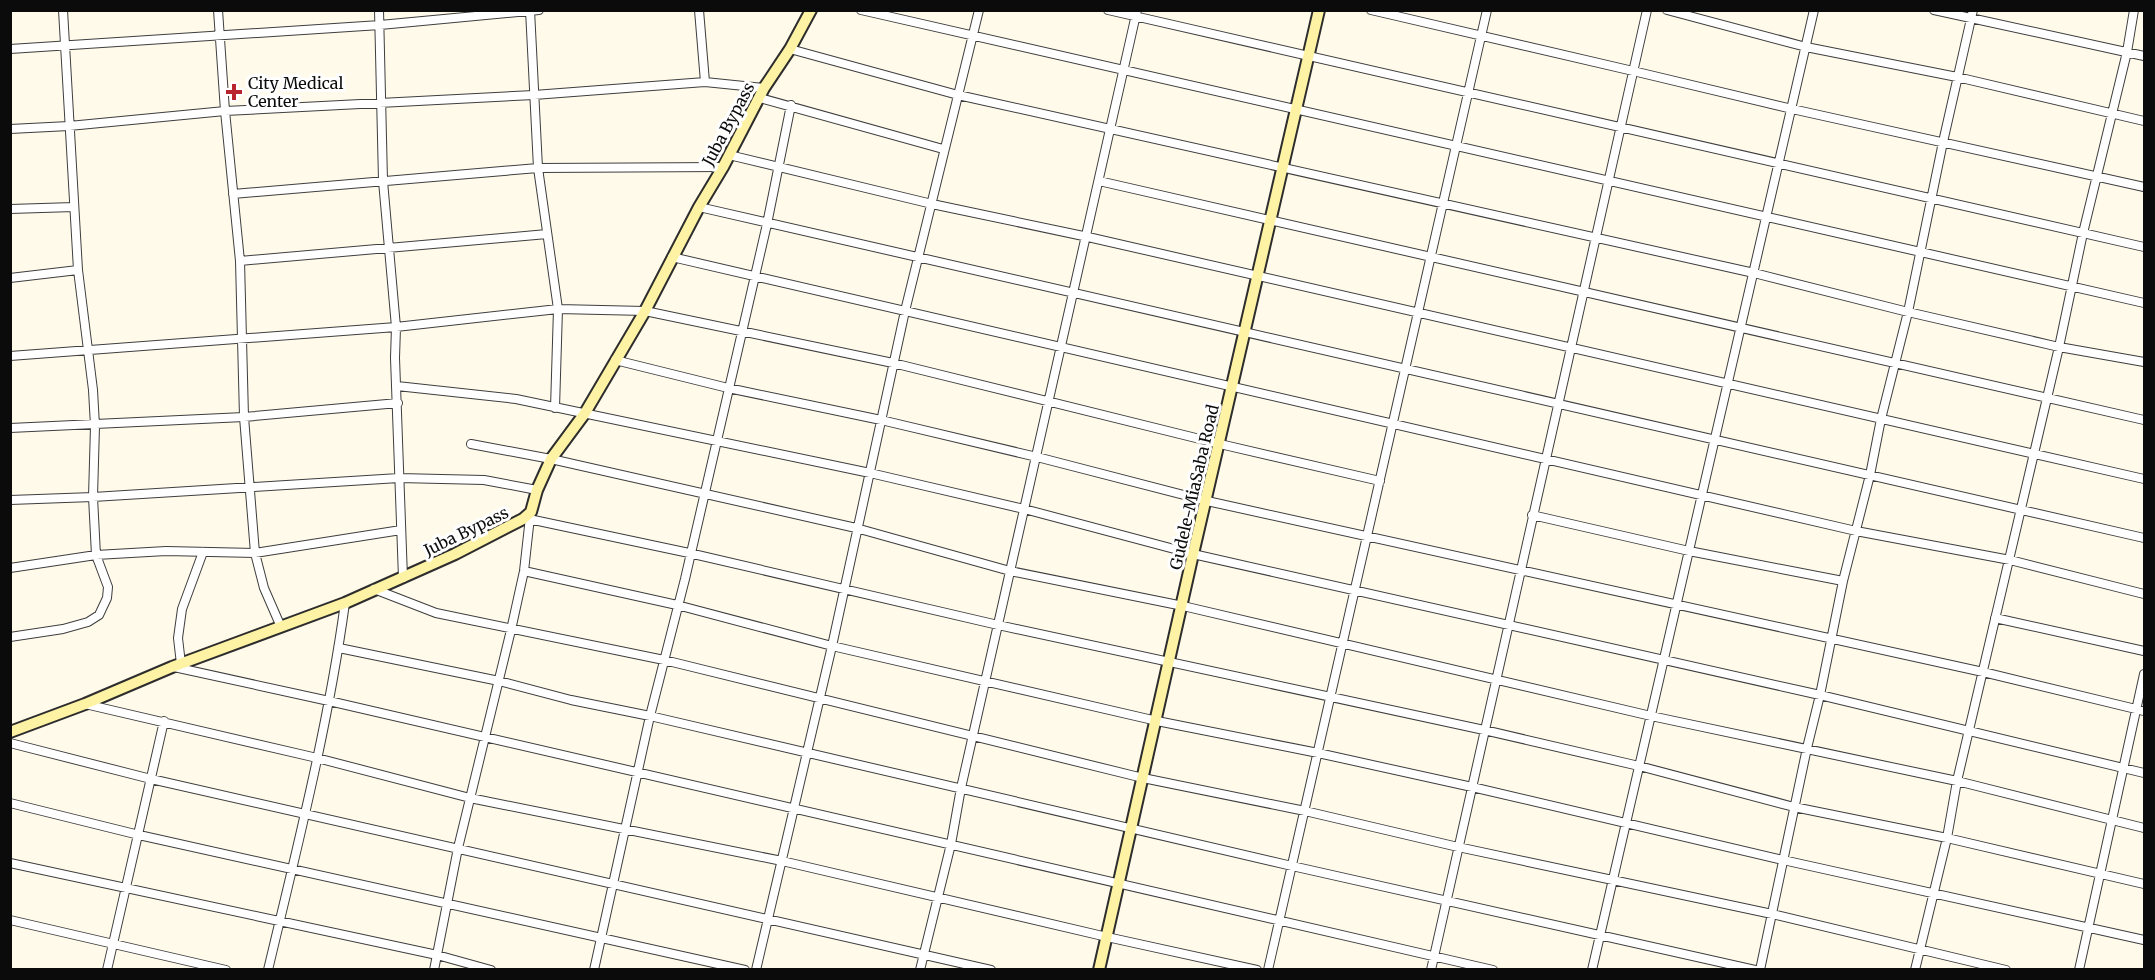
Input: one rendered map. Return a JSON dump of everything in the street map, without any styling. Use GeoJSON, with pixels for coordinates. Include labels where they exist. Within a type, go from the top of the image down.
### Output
{"type":"FeatureCollection","features":[{"type":"Feature","properties":{"kind":"main road","name":"Juba Bypass"},"geometry":{"type":"LineString","coordinates":[[10,732],[85,704],[177,665],[345,603],[403,578],[530,516],[537,490],[550,459],[585,413],[645,311],[699,207],[811,10]]}},
{"type":"Feature","properties":{"kind":"main road","name":"Gudele-MiaSaba Road"},"geometry":{"type":"LineString","coordinates":[[1100,969],[1319,10]]}},
{"type":"Feature","properties":{"kind":"street"},"geometry":{"type":"LineString","coordinates":[[10,638],[63,629],[96,618],[107,598],[108,587],[96,555],[93,497],[95,426],[78,270],[63,10]]}},
{"type":"Feature","properties":{"kind":"street"},"geometry":{"type":"LineString","coordinates":[[218,10],[225,111],[240,261],[244,417],[255,553],[264,588],[281,627]]}},
{"type":"Feature","properties":{"kind":"street"},"geometry":{"type":"LineString","coordinates":[[379,10],[383,181],[396,327],[395,358],[398,386],[403,578]]}},
{"type":"Feature","properties":{"kind":"street"},"geometry":{"type":"LineString","coordinates":[[10,49],[380,26],[539,10]]}},
{"type":"Feature","properties":{"kind":"street"},"geometry":{"type":"LineString","coordinates":[[699,10],[705,82]]}},
{"type":"Feature","properties":{"kind":"street"},"geometry":{"type":"LineString","coordinates":[[861,10],[2145,303]]}},
{"type":"Feature","properties":{"kind":"street"},"geometry":{"type":"LineString","coordinates":[[756,969],[845,589],[856,528],[905,311],[979,10]]}},
{"type":"Feature","properties":{"kind":"street"},"geometry":{"type":"LineString","coordinates":[[1108,10],[1137,14],[1468,93],[2145,247]]}},
{"type":"Feature","properties":{"kind":"street"},"geometry":{"type":"LineString","coordinates":[[1371,10],[1792,109],[2145,187]]}},
{"type":"Feature","properties":{"kind":"street"},"geometry":{"type":"LineString","coordinates":[[1268,969],[1487,10]]}},
{"type":"Feature","properties":{"kind":"street"},"geometry":{"type":"LineString","coordinates":[[1431,969],[1594,237],[1647,10]]}},
{"type":"Feature","properties":{"kind":"street"},"geometry":{"type":"LineString","coordinates":[[1667,10],[1806,46],[1957,77],[2145,121]]}},
{"type":"Feature","properties":{"kind":"street"},"geometry":{"type":"LineString","coordinates":[[1592,969],[1814,10]]}},
{"type":"Feature","properties":{"kind":"street"},"geometry":{"type":"LineString","coordinates":[[1934,10],[1972,15],[2145,56]]}},
{"type":"Feature","properties":{"kind":"street"},"geometry":{"type":"LineString","coordinates":[[1915,969],[1947,838],[1957,781],[2010,560],[2083,233],[2127,52],[2134,10]]}},
{"type":"Feature","properties":{"kind":"street"},"geometry":{"type":"LineString","coordinates":[[530,11],[538,168],[558,309],[555,408]]}},
{"type":"Feature","properties":{"kind":"street"},"geometry":{"type":"LineString","coordinates":[[920,969],[951,844],[973,736],[1137,14]]}},
{"type":"Feature","properties":{"kind":"street"},"geometry":{"type":"LineString","coordinates":[[1760,969],[1843,581],[1908,312],[1972,15]]}},
{"type":"Feature","properties":{"kind":"street"},"geometry":{"type":"LineString","coordinates":[[790,49],[958,95],[1754,273],[1908,312],[2059,346],[2145,362]]}},
{"type":"Feature","properties":{"kind":"street"},"geometry":{"type":"LineString","coordinates":[[10,129],[69,126],[225,111],[534,95],[705,82],[762,93],[791,105],[943,149]]}},
{"type":"Feature","properties":{"kind":"street"},"geometry":{"type":"LineString","coordinates":[[594,969],[650,716],[766,224],[791,105]]}},
{"type":"Feature","properties":{"kind":"street"},"geometry":{"type":"LineString","coordinates":[[729,155],[932,204],[1088,237],[2145,478]]}},
{"type":"Feature","properties":{"kind":"street"},"geometry":{"type":"LineString","coordinates":[[233,194],[538,168],[723,167]]}},
{"type":"Feature","properties":{"kind":"street"},"geometry":{"type":"LineString","coordinates":[[1099,181],[2145,420]]}},
{"type":"Feature","properties":{"kind":"street"},"geometry":{"type":"LineString","coordinates":[[10,209],[74,207]]}},
{"type":"Feature","properties":{"kind":"street"},"geometry":{"type":"LineString","coordinates":[[699,207],[2145,538]]}},
{"type":"Feature","properties":{"kind":"street"},"geometry":{"type":"LineString","coordinates":[[240,261],[547,234]]}},
{"type":"Feature","properties":{"kind":"street"},"geometry":{"type":"LineString","coordinates":[[672,257],[1856,531],[2010,560],[2145,594]]}},
{"type":"Feature","properties":{"kind":"street"},"geometry":{"type":"LineString","coordinates":[[10,278],[78,270]]}},
{"type":"Feature","properties":{"kind":"street"},"geometry":{"type":"LineString","coordinates":[[10,356],[396,327],[558,309],[645,311],[893,363],[1380,481]]}},
{"type":"Feature","properties":{"kind":"street"},"geometry":{"type":"LineString","coordinates":[[615,360],[728,388],[881,420],[1037,457],[1207,501],[1983,672],[2141,710]]}},
{"type":"Feature","properties":{"kind":"street"},"geometry":{"type":"LineString","coordinates":[[398,386],[516,399],[870,473],[1024,509],[1193,554],[1820,695],[2145,773]]}},
{"type":"Feature","properties":{"kind":"street"},"geometry":{"type":"LineString","coordinates":[[10,428],[95,426],[244,417],[398,403]]}},
{"type":"Feature","properties":{"kind":"street"},"geometry":{"type":"LineString","coordinates":[[471,444],[550,459],[856,528],[1010,571],[1183,606],[1651,716],[1957,781],[2112,822],[2145,828]]}},
{"type":"Feature","properties":{"kind":"street"},"geometry":{"type":"LineString","coordinates":[[10,500],[399,478],[484,480],[537,490]]}},
{"type":"Feature","properties":{"kind":"street"},"geometry":{"type":"LineString","coordinates":[[1532,515],[1689,551],[1843,581]]}},
{"type":"Feature","properties":{"kind":"street"},"geometry":{"type":"LineString","coordinates":[[434,969],[458,848],[524,571],[530,516],[998,625],[1331,695],[1639,766],[1794,807],[1947,838],[2145,884]]}},
{"type":"Feature","properties":{"kind":"street"},"geometry":{"type":"LineString","coordinates":[[10,568],[96,555],[166,551],[255,553],[401,530]]}},
{"type":"Feature","properties":{"kind":"street"},"geometry":{"type":"LineString","coordinates":[[203,552],[182,609],[177,665],[484,738],[1493,969]]}},
{"type":"Feature","properties":{"kind":"street"},"geometry":{"type":"LineString","coordinates":[[524,571],[677,604],[832,646],[1156,721],[1472,787],[1783,860],[2145,940]]}},
{"type":"Feature","properties":{"kind":"street"},"geometry":{"type":"LineString","coordinates":[[374,589],[436,613],[664,660],[1143,778],[1305,811],[1458,847],[1772,914],[2006,969]]}},
{"type":"Feature","properties":{"kind":"street"},"geometry":{"type":"LineString","coordinates":[[268,969],[293,869],[329,701],[345,603]]}},
{"type":"Feature","properties":{"kind":"street"},"geometry":{"type":"LineString","coordinates":[[1995,618],[2145,651]]}},
{"type":"Feature","properties":{"kind":"street"},"geometry":{"type":"LineString","coordinates":[[339,648],[499,681],[571,700],[650,716],[1292,866],[1755,969]]}},
{"type":"Feature","properties":{"kind":"street"},"geometry":{"type":"LineString","coordinates":[[2079,969],[2123,769],[2141,710],[2145,674]]}},
{"type":"Feature","properties":{"kind":"street"},"geometry":{"type":"LineString","coordinates":[[85,704],[317,758],[470,798],[782,861],[1107,937],[1257,969]]}},
{"type":"Feature","properties":{"kind":"street"},"geometry":{"type":"LineString","coordinates":[[107,969],[164,721]]}},
{"type":"Feature","properties":{"kind":"street"},"geometry":{"type":"LineString","coordinates":[[10,743],[151,779],[991,969]]}},
{"type":"Feature","properties":{"kind":"street"},"geometry":{"type":"LineString","coordinates":[[10,803],[139,835],[745,969]]}},
{"type":"Feature","properties":{"kind":"street"},"geometry":{"type":"LineString","coordinates":[[10,863],[125,890],[436,955],[490,969]]}},
{"type":"Feature","properties":{"kind":"street"},"geometry":{"type":"LineString","coordinates":[[10,920],[226,969]]}},
{"type":"Feature","properties":{"kind":"place","name":"City Medical Center"},"geometry":{"type":"Point","coordinates":[234,92]}}]}
